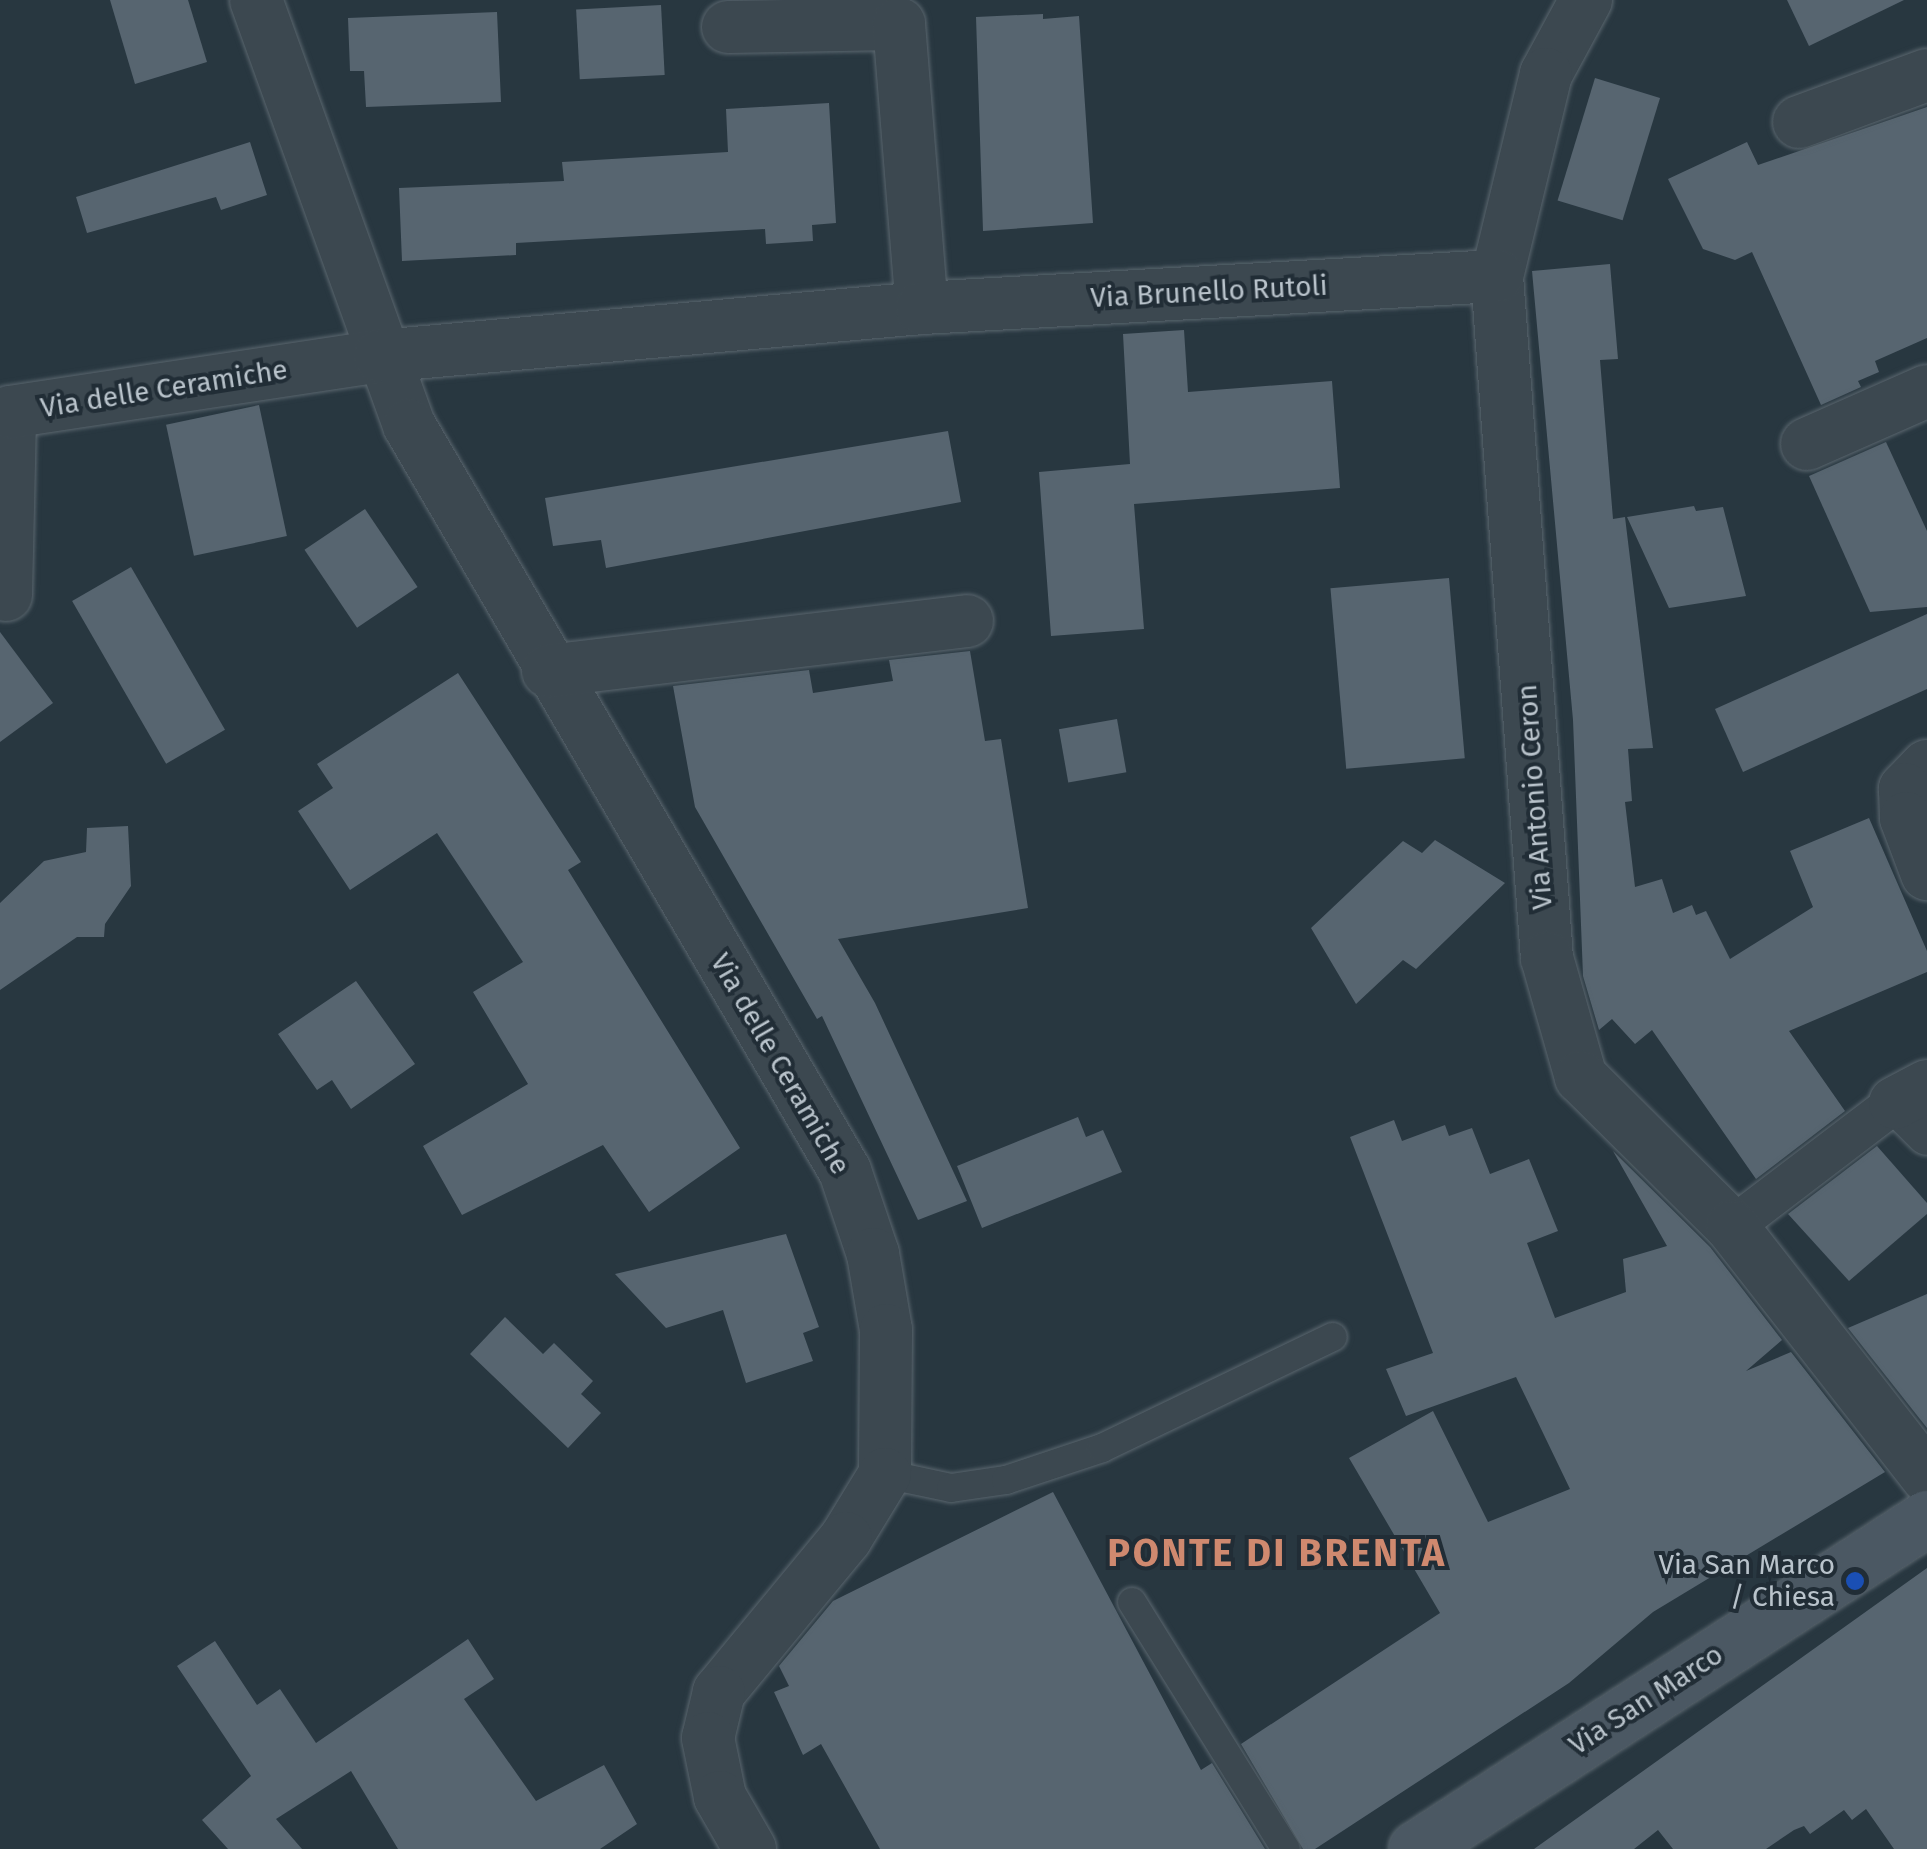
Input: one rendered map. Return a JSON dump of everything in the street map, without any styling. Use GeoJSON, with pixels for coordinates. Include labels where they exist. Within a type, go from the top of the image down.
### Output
{"type":"FeatureCollection","features":[{"type":"Feature","properties":{"kind":"main road","name":"Via San Marco"},"geometry":{"type":"LineString","coordinates":[[1416,1849],[1927,1518]]}},
{"type":"Feature","properties":{"kind":"street","name":"Via delle Ceramiche"},"geometry":{"type":"LineString","coordinates":[[256,0],[380,356],[410,425],[548,671],[845,1171],[873,1254],[886,1330],[885,1474]]}},
{"type":"Feature","properties":{"kind":"street","name":"Via Antonio Ceron"},"geometry":{"type":"LineString","coordinates":[[1586,0],[1546,74],[1497,276],[1547,958],[1580,1076],[1732,1227],[1927,1477]]}},
{"type":"Feature","properties":{"kind":"street"},"geometry":{"type":"LineString","coordinates":[[728,26],[899,24],[922,308]]}},
{"type":"Feature","properties":{"kind":"street"},"geometry":{"type":"LineString","coordinates":[[1799,122],[1927,75]]}},
{"type":"Feature","properties":{"kind":"street","name":"Via Brunello Rutoli"},"geometry":{"type":"LineString","coordinates":[[380,356],[922,308],[1497,276]]}},
{"type":"Feature","properties":{"kind":"street","name":"Via delle Ceramiche"},"geometry":{"type":"LineString","coordinates":[[6,595],[10,412],[380,356]]}},
{"type":"Feature","properties":{"kind":"street"},"geometry":{"type":"LineString","coordinates":[[1806,444],[1927,390]]}},
{"type":"Feature","properties":{"kind":"street"},"geometry":{"type":"LineString","coordinates":[[548,671],[967,621]]}},
{"type":"Feature","properties":{"kind":"street"},"geometry":{"type":"LineString","coordinates":[[1927,766],[1905,790],[1906,818],[1927,874]]}},
{"type":"Feature","properties":{"kind":"street"},"geometry":{"type":"LineString","coordinates":[[1732,1227],[1916,1108]]}},
{"type":"Feature","properties":{"kind":"street"},"geometry":{"type":"LineString","coordinates":[[750,1849],[720,1797],[708,1738],[720,1692],[846,1538],[885,1474]]}},
{"type":"Feature","properties":{"kind":"lane"},"geometry":{"type":"LineString","coordinates":[[885,1474],[951,1488],[1006,1480],[1102,1448],[1333,1337]]}},
{"type":"Feature","properties":{"kind":"lane"},"geometry":{"type":"LineString","coordinates":[[1132,1602],[1286,1849]]}},
{"type":"Feature","properties":{"kind":"building"},"geometry":{"type":"Polygon","coordinates":[[[110,0],[188,0],[207,62],[135,84],[110,0]]]}},
{"type":"Feature","properties":{"kind":"building"},"geometry":{"type":"Polygon","coordinates":[[[1787,0],[1904,0],[1809,46],[1787,0]]]}},
{"type":"Feature","properties":{"kind":"building"},"geometry":{"type":"Polygon","coordinates":[[[661,5],[665,75],[580,79],[576,9],[661,5]]]}},
{"type":"Feature","properties":{"kind":"building"},"geometry":{"type":"Polygon","coordinates":[[[497,12],[501,102],[366,107],[364,71],[350,71],[348,18],[497,12]]]}},
{"type":"Feature","properties":{"kind":"building"},"geometry":{"type":"Polygon","coordinates":[[[1043,14],[1043,19],[1079,16],[1093,223],[983,231],[976,17],[1043,14]]]}},
{"type":"Feature","properties":{"kind":"building"},"geometry":{"type":"Polygon","coordinates":[[[1595,78],[1660,98],[1623,220],[1558,200],[1595,78]]]}},
{"type":"Feature","properties":{"kind":"building"},"geometry":{"type":"Polygon","coordinates":[[[829,103],[836,223],[812,225],[813,241],[766,244],[765,229],[516,243],[516,255],[402,261],[399,188],[564,181],[562,162],[728,152],[726,109],[829,103]]]}},
{"type":"Feature","properties":{"kind":"building"},"geometry":{"type":"Polygon","coordinates":[[[1927,107],[1927,338],[1875,361],[1879,372],[1858,381],[1861,387],[1821,405],[1752,252],[1735,260],[1703,249],[1668,179],[1747,142],[1758,165],[1927,107]]]}},
{"type":"Feature","properties":{"kind":"building"},"geometry":{"type":"Polygon","coordinates":[[[250,142],[267,195],[221,210],[216,197],[87,233],[76,197],[250,142]]]}},
{"type":"Feature","properties":{"kind":"building"},"geometry":{"type":"Polygon","coordinates":[[[1610,264],[1618,359],[1600,360],[1613,519],[1625,517],[1653,748],[1628,749],[1632,801],[1625,802],[1635,887],[1662,879],[1673,913],[1692,905],[1696,915],[1706,911],[1730,959],[1813,907],[1790,851],[1869,818],[1927,951],[1927,972],[1789,1031],[1845,1111],[1756,1179],[1652,1030],[1635,1044],[1612,1019],[1599,1030],[1583,976],[1573,720],[1532,271],[1610,264]]]}},
{"type":"Feature","properties":{"kind":"building"},"geometry":{"type":"Polygon","coordinates":[[[1184,330],[1188,392],[1332,381],[1340,488],[1134,504],[1144,629],[1051,636],[1039,472],[1130,464],[1123,334],[1184,330]]]}},
{"type":"Feature","properties":{"kind":"building"},"geometry":{"type":"Polygon","coordinates":[[[259,405],[287,536],[194,556],[166,425],[259,405]]]}},
{"type":"Feature","properties":{"kind":"building"},"geometry":{"type":"Polygon","coordinates":[[[948,431],[961,502],[606,568],[601,540],[553,546],[545,498],[948,431]]]}},
{"type":"Feature","properties":{"kind":"building"},"geometry":{"type":"Polygon","coordinates":[[[1886,442],[1927,531],[1927,607],[1870,612],[1809,476],[1886,442]]]}},
{"type":"Feature","properties":{"kind":"building"},"geometry":{"type":"Polygon","coordinates":[[[1694,506],[1696,511],[1723,507],[1746,596],[1669,608],[1627,517],[1694,506]]]}},
{"type":"Feature","properties":{"kind":"building"},"geometry":{"type":"Polygon","coordinates":[[[365,509],[418,587],[357,628],[304,550],[365,509]]]}},
{"type":"Feature","properties":{"kind":"building"},"geometry":{"type":"Polygon","coordinates":[[[131,567],[225,730],[166,764],[72,601],[131,567]]]}},
{"type":"Feature","properties":{"kind":"building"},"geometry":{"type":"Polygon","coordinates":[[[1449,578],[1465,758],[1346,769],[1330,588],[1449,578]]]}},
{"type":"Feature","properties":{"kind":"building"},"geometry":{"type":"Polygon","coordinates":[[[1927,614],[1927,689],[1743,772],[1715,709],[1927,614]]]}},
{"type":"Feature","properties":{"kind":"building"},"geometry":{"type":"Polygon","coordinates":[[[0,632],[53,703],[0,742],[0,632]]]}},
{"type":"Feature","properties":{"kind":"building"},"geometry":{"type":"Polygon","coordinates":[[[970,651],[985,741],[1001,739],[1028,908],[838,939],[875,1003],[967,1201],[918,1220],[822,1016],[817,1019],[695,807],[673,686],[809,670],[813,693],[893,681],[889,660],[970,651]]]}},
{"type":"Feature","properties":{"kind":"building"},"geometry":{"type":"Polygon","coordinates":[[[458,673],[581,862],[568,870],[740,1148],[649,1212],[603,1145],[462,1215],[423,1146],[528,1084],[473,992],[523,962],[437,833],[350,890],[298,811],[333,788],[317,764],[458,673]]]}},
{"type":"Feature","properties":{"kind":"building"},"geometry":{"type":"Polygon","coordinates":[[[1117,719],[1126,772],[1068,782],[1059,729],[1117,719]]]}},
{"type":"Feature","properties":{"kind":"building"},"geometry":{"type":"Polygon","coordinates":[[[128,826],[131,886],[105,924],[104,937],[77,937],[0,990],[0,903],[44,861],[86,852],[87,828],[128,826]]]}},
{"type":"Feature","properties":{"kind":"building"},"geometry":{"type":"Polygon","coordinates":[[[1435,840],[1505,883],[1416,969],[1403,960],[1356,1004],[1311,928],[1403,841],[1422,853],[1435,840]]]}},
{"type":"Feature","properties":{"kind":"building"},"geometry":{"type":"Polygon","coordinates":[[[356,981],[415,1064],[351,1109],[332,1080],[317,1090],[278,1034],[356,981]]]}},
{"type":"Feature","properties":{"kind":"building"},"geometry":{"type":"Polygon","coordinates":[[[1078,1117],[1086,1137],[1103,1130],[1122,1172],[982,1228],[957,1166],[1078,1117]]]}},
{"type":"Feature","properties":{"kind":"building"},"geometry":{"type":"Polygon","coordinates":[[[1394,1120],[1402,1141],[1445,1125],[1449,1136],[1472,1128],[1490,1174],[1529,1159],[1558,1231],[1527,1243],[1555,1318],[1626,1292],[1623,1259],[1667,1246],[1613,1151],[1710,1247],[1782,1340],[1746,1371],[1791,1352],[1885,1472],[1653,1612],[1569,1683],[1315,1849],[1303,1849],[1241,1744],[1440,1613],[1349,1458],[1433,1411],[1488,1522],[1570,1489],[1516,1377],[1406,1416],[1386,1369],[1433,1353],[1350,1137],[1394,1120]]]}},
{"type":"Feature","properties":{"kind":"building"},"geometry":{"type":"Polygon","coordinates":[[[1877,1146],[1927,1203],[1927,1214],[1849,1281],[1788,1214],[1877,1146]]]}},
{"type":"Feature","properties":{"kind":"building"},"geometry":{"type":"Polygon","coordinates":[[[786,1234],[819,1327],[803,1333],[813,1361],[746,1383],[723,1310],[666,1328],[615,1274],[786,1234]]]}},
{"type":"Feature","properties":{"kind":"building"},"geometry":{"type":"Polygon","coordinates":[[[1927,1294],[1927,1428],[1848,1328],[1927,1294]]]}},
{"type":"Feature","properties":{"kind":"building"},"geometry":{"type":"Polygon","coordinates":[[[505,1317],[543,1354],[554,1343],[593,1381],[581,1394],[601,1413],[568,1448],[470,1354],[505,1317]]]}},
{"type":"Feature","properties":{"kind":"building"},"geometry":{"type":"Polygon","coordinates":[[[1053,1492],[1201,1770],[1212,1763],[1265,1849],[880,1849],[821,1744],[803,1755],[774,1692],[789,1686],[779,1666],[833,1601],[1053,1492]]]}},
{"type":"Feature","properties":{"kind":"building"},"geometry":{"type":"Polygon","coordinates":[[[1927,1568],[1927,1849],[1894,1849],[1866,1809],[1852,1820],[1844,1810],[1810,1834],[1804,1826],[1794,1830],[1766,1849],[1673,1849],[1658,1830],[1634,1849],[1534,1849],[1927,1568]]]}},
{"type":"Feature","properties":{"kind":"building"},"geometry":{"type":"Polygon","coordinates":[[[468,1639],[494,1679],[464,1699],[536,1801],[604,1765],[637,1824],[600,1849],[398,1849],[351,1771],[276,1819],[302,1849],[228,1849],[202,1820],[251,1776],[177,1666],[215,1641],[257,1705],[280,1689],[316,1743],[468,1639]]]}},
{"type":"Feature","properties":{"kind":"place","name":"Via San Marco / Chiesa"},"geometry":{"type":"Point","coordinates":[1855,1581]}},
{"type":"Feature","properties":{"kind":"district","name":"PONTE DI BRENTA"},"geometry":{"type":"Point","coordinates":[1277,1554]}}]}
